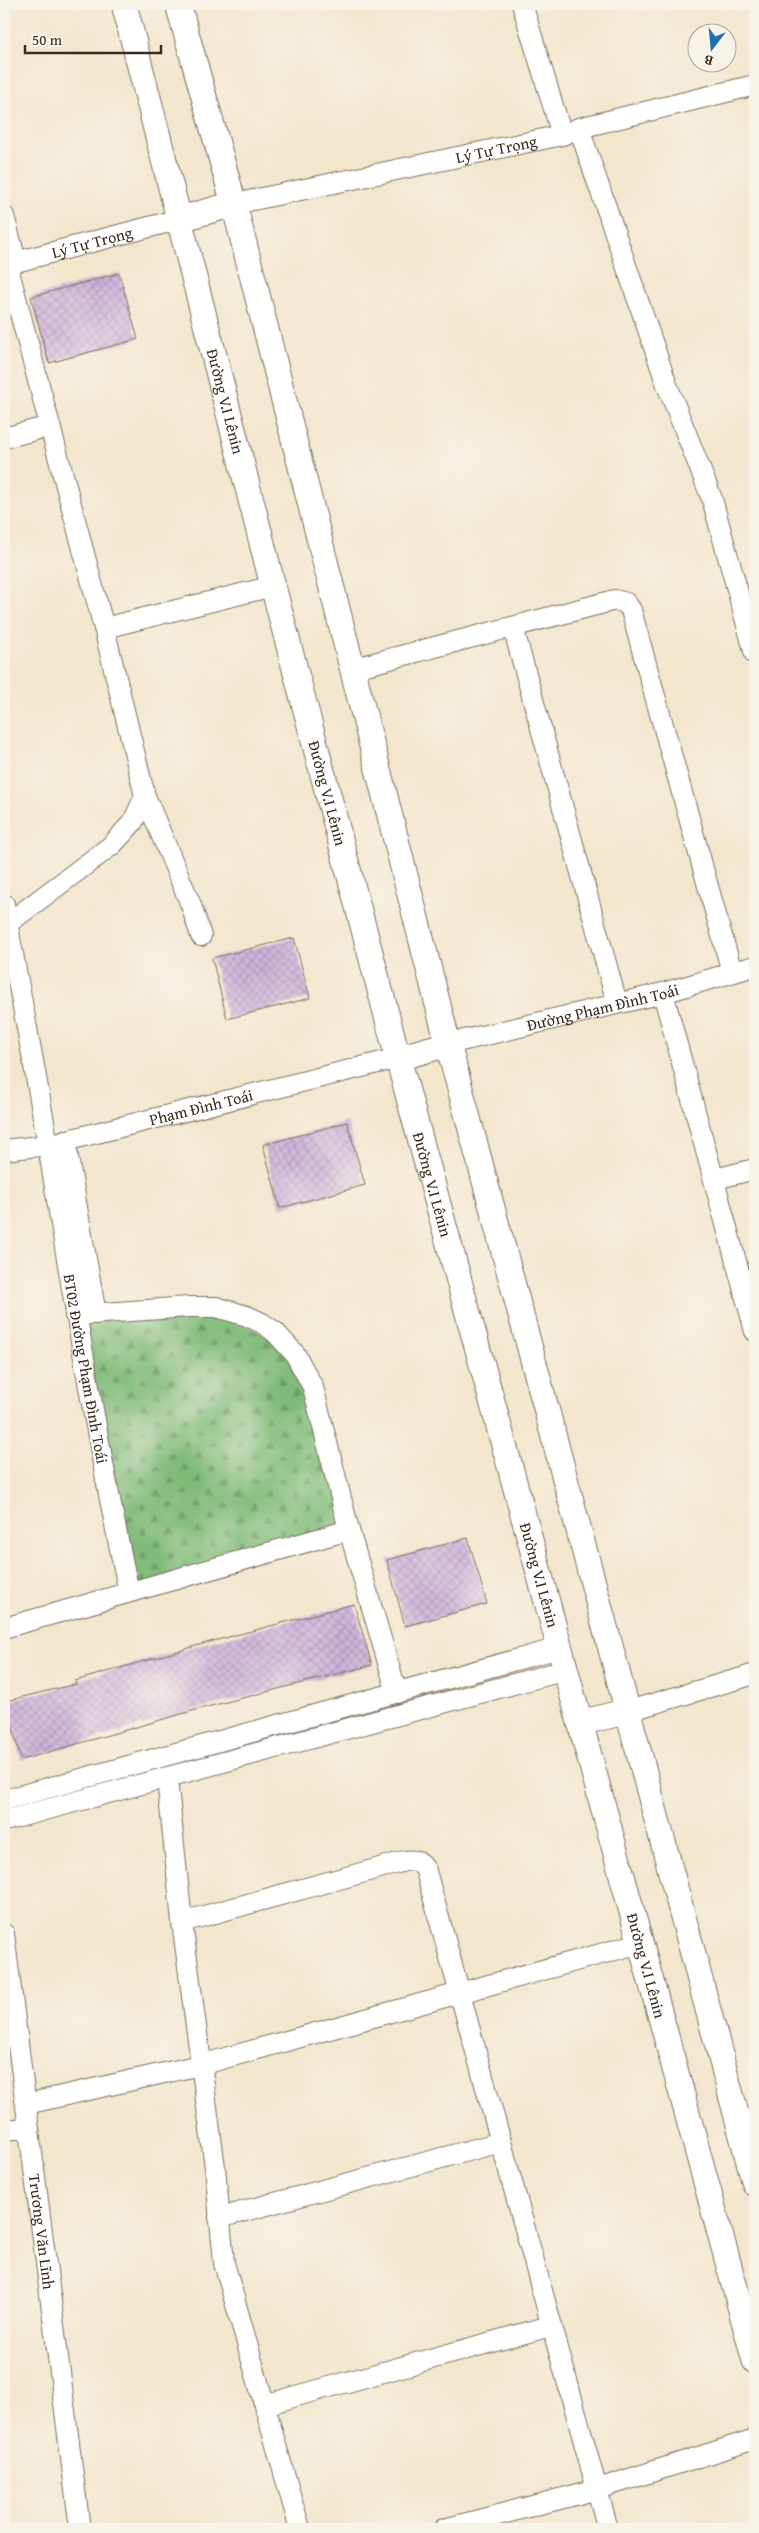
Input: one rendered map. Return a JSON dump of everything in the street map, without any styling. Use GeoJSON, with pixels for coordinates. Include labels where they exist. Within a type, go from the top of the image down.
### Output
{"type":"FeatureCollection","features":[{"type":"Feature","properties":{"kind":"main road","name":"Đường V.I Lênin"},"geometry":{"type":"LineString","coordinates":[[124,4],[273,586],[398,1058],[755,2361]]}},
{"type":"Feature","properties":{"kind":"main road"},"geometry":{"type":"LineString","coordinates":[[178,4],[234,204],[448,1044],[755,2184]]}},
{"type":"Feature","properties":{"kind":"main road"},"geometry":{"type":"LineString","coordinates":[[180,219],[234,204]]}},
{"type":"Feature","properties":{"kind":"main road"},"geometry":{"type":"LineString","coordinates":[[398,1058],[448,1044]]}},
{"type":"Feature","properties":{"kind":"main road"},"geometry":{"type":"LineString","coordinates":[[580,1723],[628,1711]]}},
{"type":"Feature","properties":{"kind":"street"},"geometry":{"type":"LineString","coordinates":[[522,4],[712,499],[755,654]]}},
{"type":"Feature","properties":{"kind":"street","name":"Lý Tự Trọng"},"geometry":{"type":"LineString","coordinates":[[234,204],[570,132],[755,85]]}},
{"type":"Feature","properties":{"kind":"street"},"geometry":{"type":"LineString","coordinates":[[4,216],[9,263],[104,628],[144,796],[191,906],[201,936]]}},
{"type":"Feature","properties":{"kind":"street","name":"Lý Tự Trọng"},"geometry":{"type":"LineString","coordinates":[[9,263],[180,219]]}},
{"type":"Feature","properties":{"kind":"street"},"geometry":{"type":"LineString","coordinates":[[4,438],[50,426]]}},
{"type":"Feature","properties":{"kind":"street"},"geometry":{"type":"LineString","coordinates":[[104,628],[273,586]]}},
{"type":"Feature","properties":{"kind":"street"},"geometry":{"type":"LineString","coordinates":[[352,669],[615,600],[622,601],[629,606],[732,972]]}},
{"type":"Feature","properties":{"kind":"street"},"geometry":{"type":"LineString","coordinates":[[513,627],[616,1003]]}},
{"type":"Feature","properties":{"kind":"street"},"geometry":{"type":"LineString","coordinates":[[57,1142],[5,914],[112,845],[133,822],[144,796]]}},
{"type":"Feature","properties":{"kind":"street","name":"Đường Phạm Đình Toái"},"geometry":{"type":"LineString","coordinates":[[448,1044],[662,992],[755,966]]}},
{"type":"Feature","properties":{"kind":"street"},"geometry":{"type":"LineString","coordinates":[[662,992],[715,1179],[755,1331]]}},
{"type":"Feature","properties":{"kind":"street","name":"Phạm Đình Toái"},"geometry":{"type":"LineString","coordinates":[[4,1150],[57,1142],[398,1058]]}},
{"type":"Feature","properties":{"kind":"street","name":"BT02 Đường Phạm Đình Toái"},"geometry":{"type":"LineString","coordinates":[[57,1142],[96,1314]]}},
{"type":"Feature","properties":{"kind":"street","name":"BT02 Đường Phạm Đình Toái"},"geometry":{"type":"LineString","coordinates":[[57,1142],[75,1315],[107,1491],[129,1592]]}},
{"type":"Feature","properties":{"kind":"street"},"geometry":{"type":"LineString","coordinates":[[715,1179],[755,1169]]}},
{"type":"Feature","properties":{"kind":"street"},"geometry":{"type":"LineString","coordinates":[[75,1315],[188,1307],[216,1307],[247,1316],[275,1332],[296,1354],[313,1387],[349,1530],[398,1693]]}},
{"type":"Feature","properties":{"kind":"street"},"geometry":{"type":"LineString","coordinates":[[4,1628],[349,1530]]}},
{"type":"Feature","properties":{"kind":"street"},"geometry":{"type":"LineString","coordinates":[[4,1800],[398,1693],[562,1659]]}},
{"type":"Feature","properties":{"kind":"street"},"geometry":{"type":"LineString","coordinates":[[4,1821],[167,1778],[562,1659]]}},
{"type":"Feature","properties":{"kind":"street"},"geometry":{"type":"LineString","coordinates":[[628,1711],[755,1674]]}},
{"type":"Feature","properties":{"kind":"street"},"geometry":{"type":"LineString","coordinates":[[167,1778],[182,1922],[215,2166],[224,2264],[300,2529]]}},
{"type":"Feature","properties":{"kind":"street"},"geometry":{"type":"LineString","coordinates":[[182,1922],[412,1860],[422,1864],[426,1871],[462,1993],[550,2326],[598,2488],[608,2529]]}},
{"type":"Feature","properties":{"kind":"street","name":"Trương Văn Lĩnh"},"geometry":{"type":"LineString","coordinates":[[4,1934],[80,2529]]}},
{"type":"Feature","properties":{"kind":"street"},"geometry":{"type":"LineString","coordinates":[[26,2104],[200,2065],[640,1942]]}},
{"type":"Feature","properties":{"kind":"street"},"geometry":{"type":"LineString","coordinates":[[4,2130],[28,2128]]}},
{"type":"Feature","properties":{"kind":"street"},"geometry":{"type":"LineString","coordinates":[[219,2218],[501,2142]]}},
{"type":"Feature","properties":{"kind":"street"},"geometry":{"type":"LineString","coordinates":[[264,2405],[550,2326]]}},
{"type":"Feature","properties":{"kind":"street"},"geometry":{"type":"LineString","coordinates":[[444,2529],[598,2488],[755,2439]]}},
{"type":"Feature","properties":{"kind":"green space"},"geometry":{"type":"Polygon","coordinates":[[[216,1307],[295,1354],[349,1530],[129,1592],[75,1315],[216,1307]]]}},
{"type":"Feature","properties":{"kind":"building"},"geometry":{"type":"Polygon","coordinates":[[[119,273],[138,339],[49,363],[31,297],[119,273]]]}},
{"type":"Feature","properties":{"kind":"building"},"geometry":{"type":"Polygon","coordinates":[[[294,938],[310,998],[227,1019],[212,958],[294,938]]]}},
{"type":"Feature","properties":{"kind":"building"},"geometry":{"type":"Polygon","coordinates":[[[347,1122],[365,1185],[280,1208],[263,1145],[347,1122]]]}},
{"type":"Feature","properties":{"kind":"building"},"geometry":{"type":"Polygon","coordinates":[[[468,1538],[487,1604],[405,1626],[387,1560],[468,1538]]]}},
{"type":"Feature","properties":{"kind":"building"},"geometry":{"type":"Polygon","coordinates":[[[354,1604],[372,1665],[199,1709],[21,1760],[6,1701],[76,1684],[75,1681],[206,1643],[354,1604]]]}}]}
